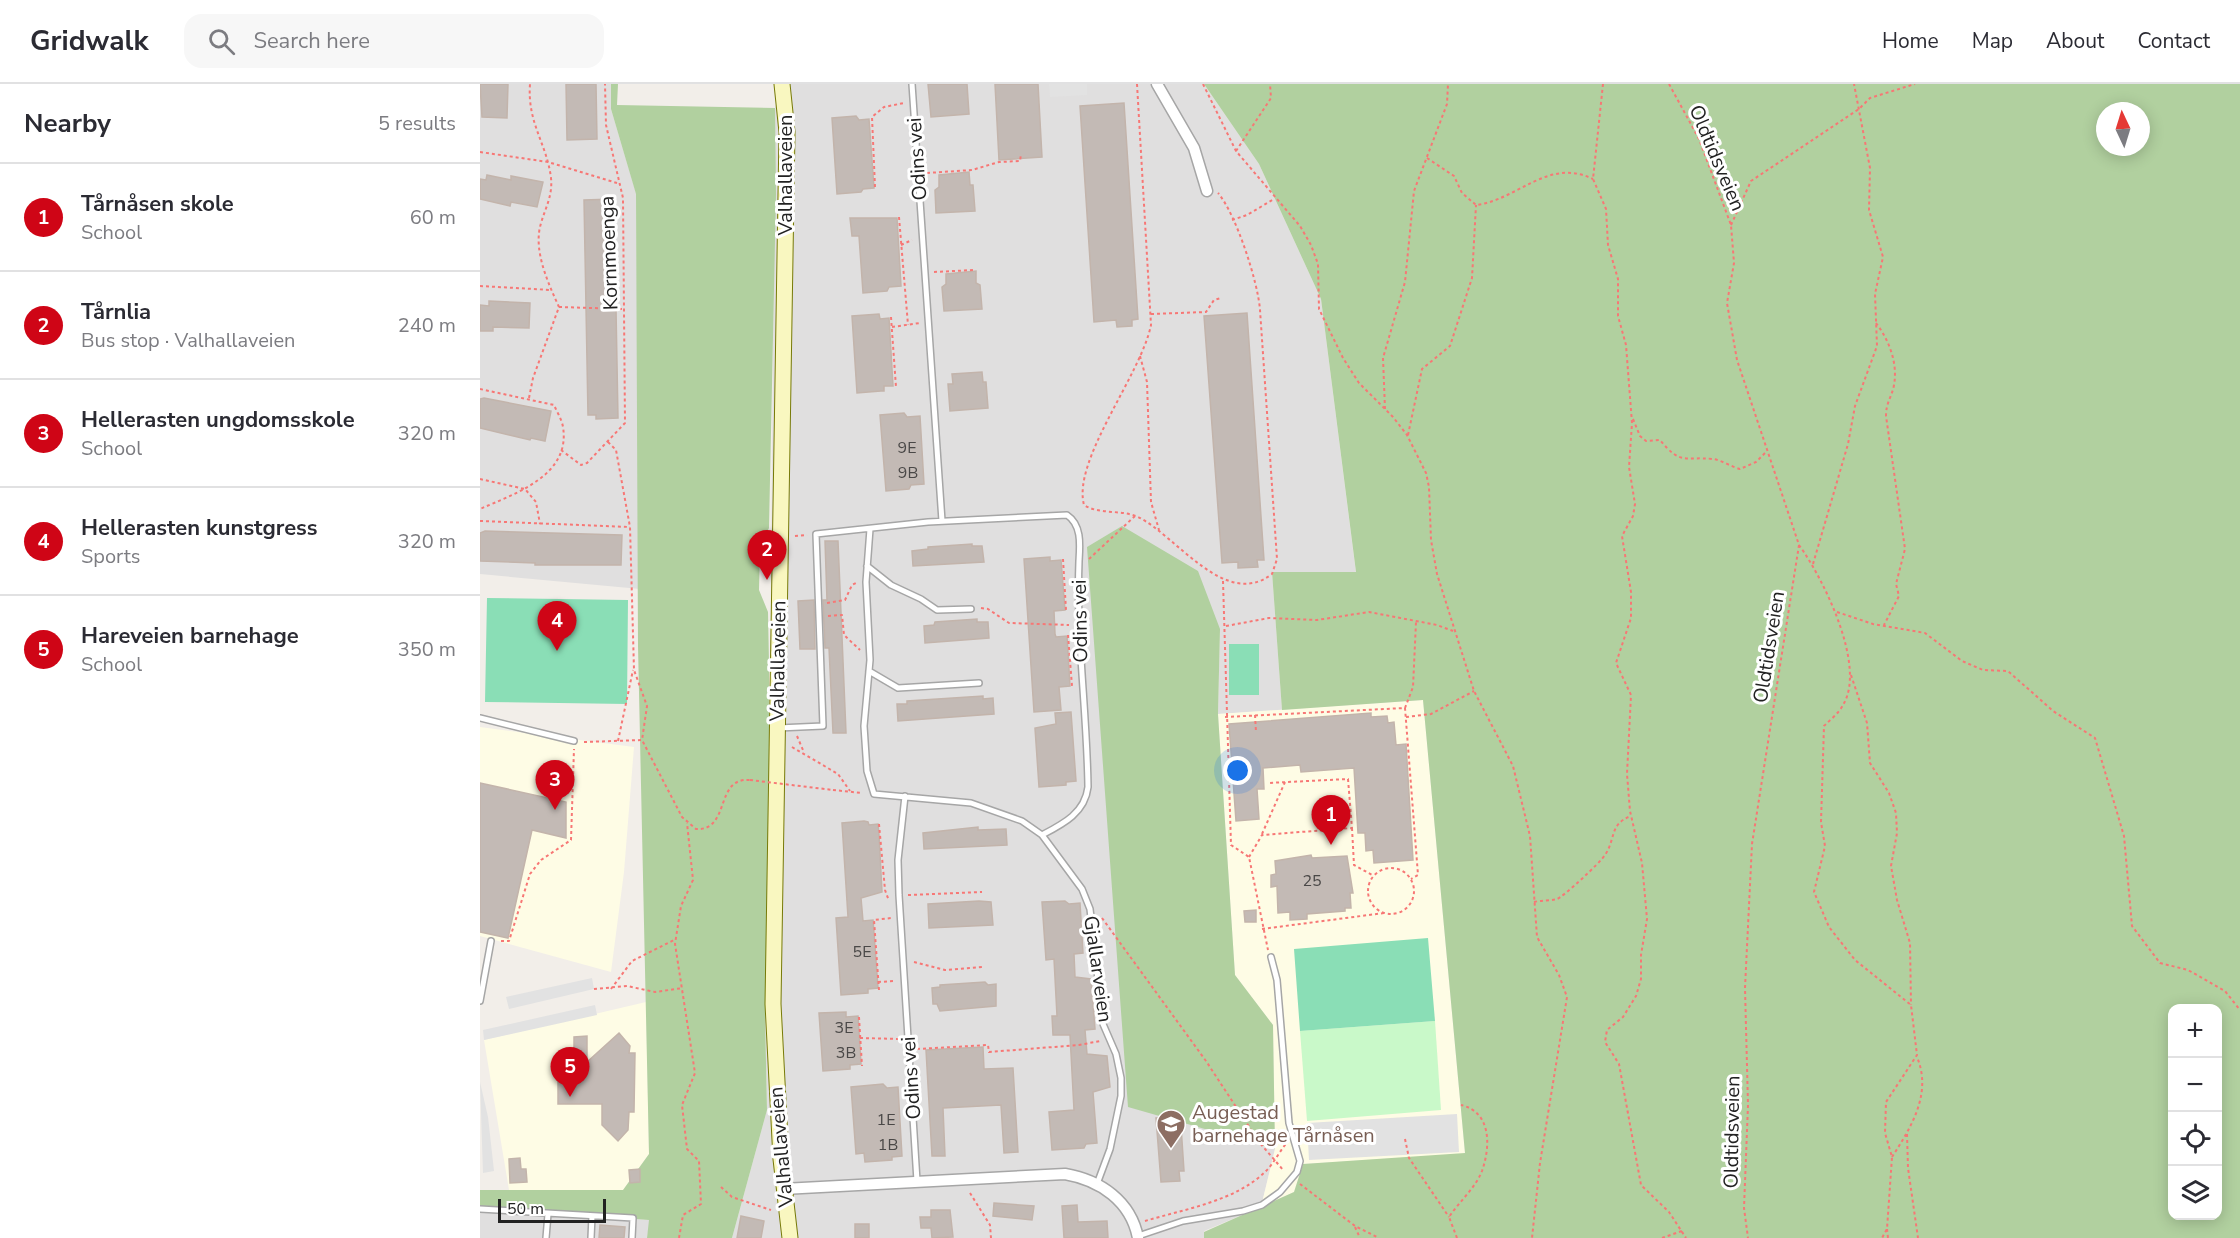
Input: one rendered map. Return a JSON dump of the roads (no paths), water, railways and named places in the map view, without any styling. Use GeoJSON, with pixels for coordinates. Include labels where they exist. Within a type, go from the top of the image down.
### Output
{"type":"FeatureCollection","features":[{"type":"Feature","properties":{"kind":"street","name":"Valhallaveien"},"geometry":{"type":"LineString","coordinates":[[782,84],[787,132],[773,1027],[783,1189],[790,1238]]}},
{"type":"Feature","properties":{"kind":"street"},"geometry":{"type":"LineString","coordinates":[[1156,84],[1194,148],[1207,190]]}},
{"type":"Feature","properties":{"kind":"street"},"geometry":{"type":"LineString","coordinates":[[783,1189],[1055,1173],[1075,1176],[1097,1184],[1124,1206],[1138,1237]]}},
{"type":"Feature","properties":{"kind":"lane","name":"Odins vei"},"geometry":{"type":"LineString","coordinates":[[912,84],[942,521]]}},
{"type":"Feature","properties":{"kind":"lane","name":"Odins vei"},"geometry":{"type":"LineString","coordinates":[[777,728],[823,726],[816,534],[942,521],[1067,515],[1073,520],[1078,530],[1078,627],[1088,791],[1075,814],[1042,835]]}},
{"type":"Feature","properties":{"kind":"lane"},"geometry":{"type":"LineString","coordinates":[[870,529],[866,582],[869,670],[864,726],[867,771],[874,794],[905,796],[987,808],[1022,820],[1042,835]]}},
{"type":"Feature","properties":{"kind":"lane"},"geometry":{"type":"LineString","coordinates":[[867,566],[891,585],[921,598],[937,610],[971,609]]}},
{"type":"Feature","properties":{"kind":"lane"},"geometry":{"type":"LineString","coordinates":[[869,670],[898,688],[979,683]]}},
{"type":"Feature","properties":{"kind":"lane"},"geometry":{"type":"LineString","coordinates":[[480,718],[574,741]]}},
{"type":"Feature","properties":{"kind":"lane","name":"Odins vei"},"geometry":{"type":"LineString","coordinates":[[905,796],[899,842],[899,895],[917,1181]]}},
{"type":"Feature","properties":{"kind":"lane","name":"Gjallarveien"},"geometry":{"type":"LineString","coordinates":[[1042,835],[1082,890],[1090,909],[1102,1016],[1120,1065],[1121,1096],[1110,1149],[1097,1184]]}},
{"type":"Feature","properties":{"kind":"lane"},"geometry":{"type":"LineString","coordinates":[[480,1001],[491,941]]}},
{"type":"Feature","properties":{"kind":"lane"},"geometry":{"type":"LineString","coordinates":[[1138,1237],[1183,1221],[1252,1208],[1273,1198],[1292,1179],[1300,1161],[1288,1115],[1277,980],[1271,957]]}},
{"type":"Feature","properties":{"kind":"lane"},"geometry":{"type":"LineString","coordinates":[[480,1209],[633,1218],[632,1238]]}},
{"type":"Feature","properties":{"kind":"lane"},"geometry":{"type":"LineString","coordinates":[[546,1238],[548,1214]]}},
{"type":"Feature","properties":{"kind":"lane"},"geometry":{"type":"LineString","coordinates":[[591,1238],[592,1216]]}},
{"type":"Feature","properties":{"kind":"place","name":"Tårnlia"},"geometry":{"type":"Point","coordinates":[767,580]}},
{"type":"Feature","properties":{"kind":"place","name":"Hellerasten kunstgress"},"geometry":{"type":"Point","coordinates":[557,651]}},
{"type":"Feature","properties":{"kind":"place","name":"Hellerasten ungdomsskole"},"geometry":{"type":"Point","coordinates":[555,810]}},
{"type":"Feature","properties":{"kind":"place","name":"Tårnåsen skole"},"geometry":{"type":"Point","coordinates":[1331,845]}},
{"type":"Feature","properties":{"kind":"place","name":"Hareveien barnehage"},"geometry":{"type":"Point","coordinates":[570,1097]}},
{"type":"Feature","properties":{"kind":"place","name":"Augestad barnehage Tårnåsen"},"geometry":{"type":"Point","coordinates":[1171,1150]}}]}
